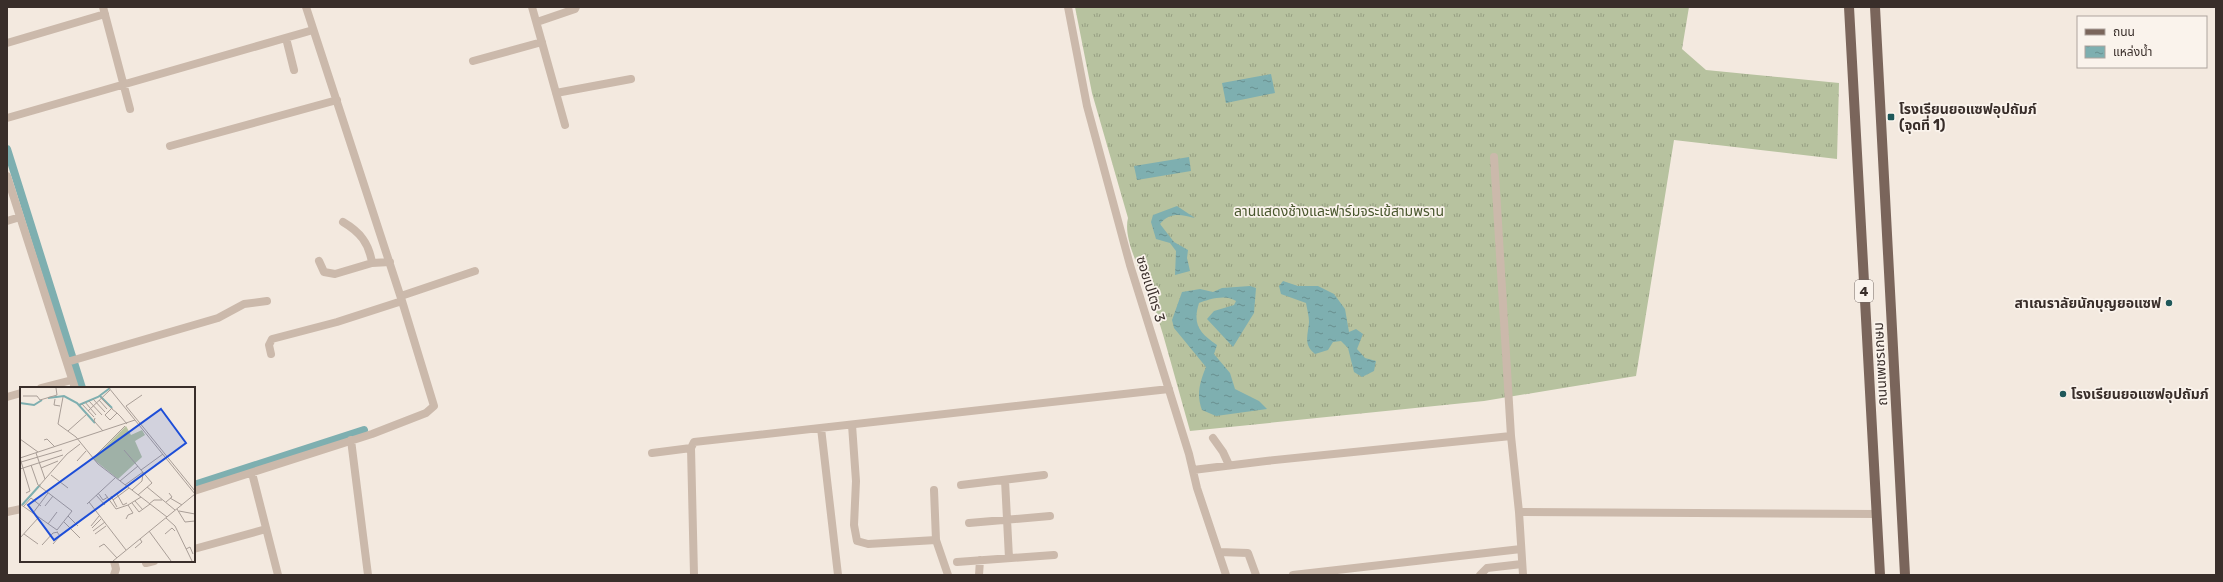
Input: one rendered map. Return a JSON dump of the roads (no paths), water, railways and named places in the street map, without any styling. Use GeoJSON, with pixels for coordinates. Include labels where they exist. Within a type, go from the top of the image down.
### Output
{"type":"FeatureCollection","features":[{"type":"Feature","properties":{"kind":"main road","name":"ถนนเพชรเกษม"},"geometry":{"type":"LineString","coordinates":[[1849,7],[1880,575]]}},
{"type":"Feature","properties":{"kind":"main road","name":"ถนนเพชรเกษม"},"geometry":{"type":"LineString","coordinates":[[1875,7],[1905,575]]}},
{"type":"Feature","properties":{"kind":"street"},"geometry":{"type":"LineString","coordinates":[[195,490],[252,473],[351,440],[426,413],[434,406],[402,298],[306,7]]}},
{"type":"Feature","properties":{"kind":"street"},"geometry":{"type":"LineString","coordinates":[[532,7],[565,125]]}},
{"type":"Feature","properties":{"kind":"street"},"geometry":{"type":"LineString","coordinates":[[537,22],[575,9],[576,7]]}},
{"type":"Feature","properties":{"kind":"street","name":"ซอยเปโตร 3"},"geometry":{"type":"LineString","coordinates":[[1068,7],[1091,122],[1130,265],[1169,389],[1197,488],[1226,575]]}},
{"type":"Feature","properties":{"kind":"street"},"geometry":{"type":"LineString","coordinates":[[7,43],[104,11],[130,109]]}},
{"type":"Feature","properties":{"kind":"street"},"geometry":{"type":"LineString","coordinates":[[7,118],[124,83],[313,30]]}},
{"type":"Feature","properties":{"kind":"street"},"geometry":{"type":"LineString","coordinates":[[286,38],[294,70]]}},
{"type":"Feature","properties":{"kind":"street"},"geometry":{"type":"LineString","coordinates":[[473,61],[542,42]]}},
{"type":"Feature","properties":{"kind":"street"},"geometry":{"type":"LineString","coordinates":[[556,93],[631,79]]}},
{"type":"Feature","properties":{"kind":"street"},"geometry":{"type":"LineString","coordinates":[[170,146],[337,100]]}},
{"type":"Feature","properties":{"kind":"street"},"geometry":{"type":"LineString","coordinates":[[1494,157],[1511,436],[1519,512],[1523,575]]}},
{"type":"Feature","properties":{"kind":"street"},"geometry":{"type":"LineString","coordinates":[[7,176],[20,217],[72,360],[72,380],[75,387]]}},
{"type":"Feature","properties":{"kind":"street"},"geometry":{"type":"LineString","coordinates":[[7,221],[20,217]]}},
{"type":"Feature","properties":{"kind":"street"},"geometry":{"type":"LineString","coordinates":[[343,222],[361,234],[370,253],[372,263]]}},
{"type":"Feature","properties":{"kind":"street"},"geometry":{"type":"LineString","coordinates":[[319,261],[324,272],[332,275],[372,263],[390,262]]}},
{"type":"Feature","properties":{"kind":"street"},"geometry":{"type":"LineString","coordinates":[[271,354],[269,345],[272,339],[337,322],[475,271]]}},
{"type":"Feature","properties":{"kind":"street"},"geometry":{"type":"LineString","coordinates":[[72,360],[218,318],[244,304],[268,302]]}},
{"type":"Feature","properties":{"kind":"street"},"geometry":{"type":"LineString","coordinates":[[44,387],[72,380]]}},
{"type":"Feature","properties":{"kind":"street"},"geometry":{"type":"LineString","coordinates":[[694,575],[691,448],[694,442],[1169,389]]}},
{"type":"Feature","properties":{"kind":"street"},"geometry":{"type":"LineString","coordinates":[[7,397],[20,393]]}},
{"type":"Feature","properties":{"kind":"street"},"geometry":{"type":"LineString","coordinates":[[852,425],[856,481],[854,532],[858,540],[868,544],[936,540]]}},
{"type":"Feature","properties":{"kind":"street"},"geometry":{"type":"LineString","coordinates":[[821,428],[838,575]]}},
{"type":"Feature","properties":{"kind":"street"},"geometry":{"type":"LineString","coordinates":[[1193,470],[1511,436]]}},
{"type":"Feature","properties":{"kind":"street"},"geometry":{"type":"LineString","coordinates":[[1213,438],[1223,452],[1229,465]]}},
{"type":"Feature","properties":{"kind":"street"},"geometry":{"type":"LineString","coordinates":[[351,440],[368,575]]}},
{"type":"Feature","properties":{"kind":"street"},"geometry":{"type":"LineString","coordinates":[[652,453],[691,448]]}},
{"type":"Feature","properties":{"kind":"street"},"geometry":{"type":"LineString","coordinates":[[252,473],[278,575]]}},
{"type":"Feature","properties":{"kind":"street"},"geometry":{"type":"LineString","coordinates":[[961,485],[1044,475]]}},
{"type":"Feature","properties":{"kind":"street"},"geometry":{"type":"LineString","coordinates":[[1005,480],[1009,558]]}},
{"type":"Feature","properties":{"kind":"street"},"geometry":{"type":"LineString","coordinates":[[934,490],[936,540],[948,575]]}},
{"type":"Feature","properties":{"kind":"street"},"geometry":{"type":"LineString","coordinates":[[7,512],[20,509]]}},
{"type":"Feature","properties":{"kind":"street"},"geometry":{"type":"LineString","coordinates":[[1519,512],[1877,514]]}},
{"type":"Feature","properties":{"kind":"street"},"geometry":{"type":"LineString","coordinates":[[968,523],[1050,516]]}},
{"type":"Feature","properties":{"kind":"street"},"geometry":{"type":"LineString","coordinates":[[195,549],[266,529]]}},
{"type":"Feature","properties":{"kind":"street"},"geometry":{"type":"LineString","coordinates":[[1293,575],[1521,549]]}},
{"type":"Feature","properties":{"kind":"street"},"geometry":{"type":"LineString","coordinates":[[1219,552],[1248,553],[1256,575]]}},
{"type":"Feature","properties":{"kind":"street"},"geometry":{"type":"LineString","coordinates":[[957,562],[1054,555]]}},
{"type":"Feature","properties":{"kind":"street"},"geometry":{"type":"LineString","coordinates":[[979,575],[980,560]]}},
{"type":"Feature","properties":{"kind":"street"},"geometry":{"type":"LineString","coordinates":[[114,562],[116,569],[114,575]]}},
{"type":"Feature","properties":{"kind":"street"},"geometry":{"type":"LineString","coordinates":[[1480,575],[1487,568],[1522,564]]}},
{"type":"Feature","properties":{"kind":"water"},"geometry":{"type":"Polygon","coordinates":[[[1271,74],[1275,93],[1226,103],[1222,83],[1271,74]]]}},
{"type":"Feature","properties":{"kind":"water"},"geometry":{"type":"Polygon","coordinates":[[[1189,157],[1191,171],[1137,180],[1134,166],[1189,157]]]}},
{"type":"Feature","properties":{"kind":"water"},"geometry":{"type":"Polygon","coordinates":[[[1177,206],[1195,218],[1176,215],[1167,217],[1160,224],[1174,242],[1188,250],[1187,258],[1190,271],[1175,275],[1176,251],[1170,243],[1156,239],[1151,222],[1153,215],[1177,206]]]}},
{"type":"Feature","properties":{"kind":"water"},"geometry":{"type":"Polygon","coordinates":[[[1283,281],[1298,286],[1318,286],[1334,294],[1345,309],[1349,332],[1356,329],[1363,334],[1357,349],[1365,358],[1376,361],[1374,371],[1362,377],[1354,372],[1348,348],[1341,341],[1333,342],[1328,350],[1315,354],[1311,351],[1307,340],[1309,322],[1306,303],[1281,294],[1279,286],[1283,281]]]}},
{"type":"Feature","properties":{"kind":"water"},"geometry":{"type":"Polygon","coordinates":[[[1250,286],[1256,288],[1254,313],[1233,347],[1207,319],[1214,311],[1234,305],[1236,301],[1223,298],[1212,299],[1199,303],[1196,317],[1199,328],[1202,332],[1217,345],[1214,354],[1230,373],[1235,389],[1259,401],[1267,409],[1216,416],[1202,410],[1200,404],[1199,393],[1206,367],[1174,328],[1172,320],[1182,292],[1200,289],[1213,292],[1222,288],[1250,286]]]}},
{"type":"Feature","properties":{"kind":"waterway"},"geometry":{"type":"LineString","coordinates":[[7,149],[82,387]]}},
{"type":"Feature","properties":{"kind":"waterway"},"geometry":{"type":"LineString","coordinates":[[195,485],[364,430]]}},
{"type":"Feature","properties":{"kind":"place","name":"โรงเรียนยอแซฟอุปถัมภ์ (จุดที่ 1)"},"geometry":{"type":"Point","coordinates":[1891,117]}},
{"type":"Feature","properties":{"kind":"place","name":"สาเณราลัยนักบุญยอแซฟ"},"geometry":{"type":"Point","coordinates":[2169,303]}},
{"type":"Feature","properties":{"kind":"place","name":"โรงเรียนยอแซฟอุปถัมภ์"},"geometry":{"type":"Point","coordinates":[2063,394]}},
{"type":"Feature","properties":{"kind":"park label","name":"ลานแสดงช้างและฟาร์มจระเข้สามพราน"},"geometry":{"type":"Point","coordinates":[1339,211]}}]}
